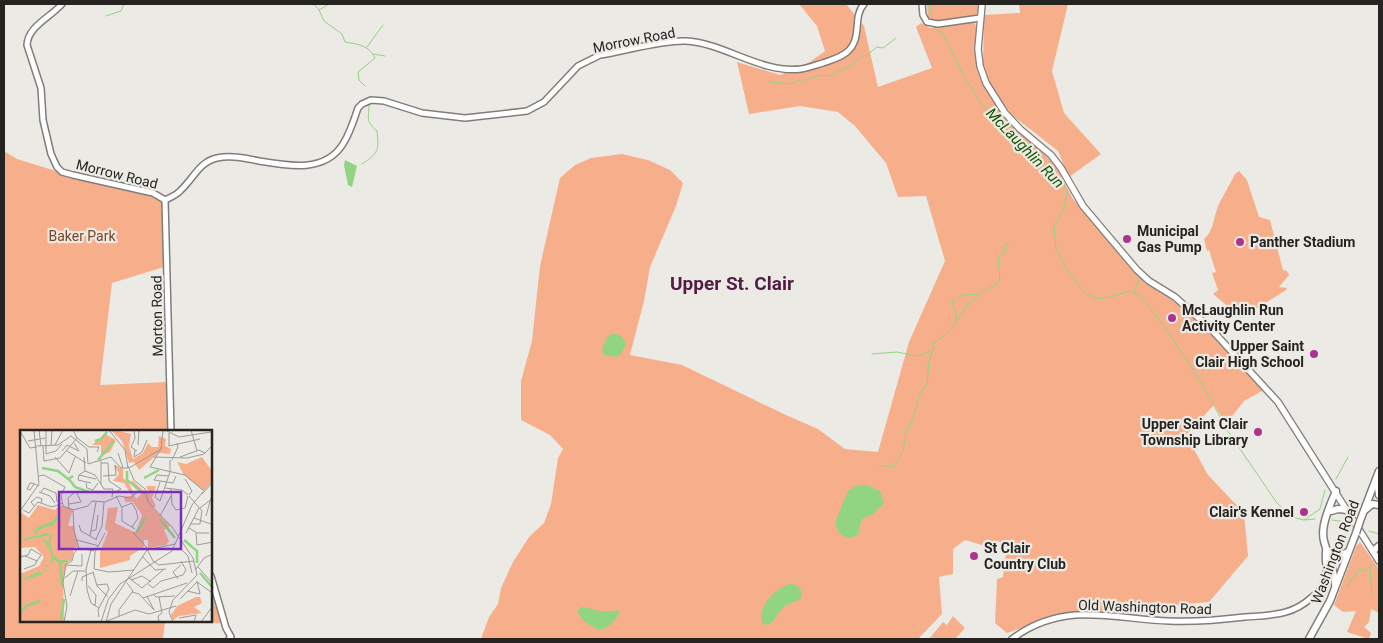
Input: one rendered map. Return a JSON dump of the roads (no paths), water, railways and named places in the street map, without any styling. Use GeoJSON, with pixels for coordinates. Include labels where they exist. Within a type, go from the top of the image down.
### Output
{"type":"FeatureCollection","features":[{"type":"Feature","properties":{"kind":"main road"},"geometry":{"type":"LineString","coordinates":[[982,4],[978,49],[980,66],[986,83],[1005,113],[1020,129],[1051,155],[1061,168],[1083,206],[1137,270],[1149,281],[1175,297],[1211,329],[1265,387],[1283,409],[1376,551],[1379,561]]}},
{"type":"Feature","properties":{"kind":"main road","name":"Washington Road"},"geometry":{"type":"LineString","coordinates":[[1309,639],[1323,616],[1379,471]]}},
{"type":"Feature","properties":{"kind":"main road"},"geometry":{"type":"LineString","coordinates":[[1376,478],[1379,495]]}},
{"type":"Feature","properties":{"kind":"main road"},"geometry":{"type":"LineString","coordinates":[[1326,520],[1331,512],[1336,491]]}},
{"type":"Feature","properties":{"kind":"main road"},"geometry":{"type":"LineString","coordinates":[[1335,587],[1334,571],[1323,538],[1328,509],[1336,491]]}},
{"type":"Feature","properties":{"kind":"main road"},"geometry":{"type":"LineString","coordinates":[[1364,510],[1372,504],[1379,505]]}},
{"type":"Feature","properties":{"kind":"main road"},"geometry":{"type":"LineString","coordinates":[[1331,512],[1338,509],[1348,510]]}},
{"type":"Feature","properties":{"kind":"main road"},"geometry":{"type":"LineString","coordinates":[[1376,551],[1379,546]]}},
{"type":"Feature","properties":{"kind":"main road"},"geometry":{"type":"LineString","coordinates":[[1326,548],[1336,557],[1349,552]]}},
{"type":"Feature","properties":{"kind":"street","name":"Morrow Road"},"geometry":{"type":"LineString","coordinates":[[62,4],[32,30],[27,45],[41,88],[43,120],[51,154],[57,166],[62,172],[153,193],[165,200],[181,191],[198,168],[215,158],[239,157],[296,167],[324,160],[337,152],[358,108],[371,100],[422,113],[465,118],[527,111],[544,102],[569,74],[588,60],[600,56],[684,41],[706,44],[776,67],[800,69],[811,66],[837,58],[850,50],[856,38],[859,13],[864,4]]}},
{"type":"Feature","properties":{"kind":"street"},"geometry":{"type":"LineString","coordinates":[[922,4],[924,19],[929,23],[936,24],[980,18]]}},
{"type":"Feature","properties":{"kind":"street","name":"Morton Road"},"geometry":{"type":"LineString","coordinates":[[165,200],[171,430]]}},
{"type":"Feature","properties":{"kind":"street","name":"Old Washington Road"},"geometry":{"type":"LineString","coordinates":[[1012,639],[1034,626],[1053,619],[1076,615],[1196,622],[1291,612],[1310,599],[1324,584],[1327,574],[1324,556],[1326,548]]}},
{"type":"Feature","properties":{"kind":"street"},"geometry":{"type":"LineString","coordinates":[[212,579],[226,628],[232,638]]}},
{"type":"Feature","properties":{"kind":"waterway"},"geometry":{"type":"LineString","coordinates":[[106,16],[121,11],[124,4]]}},
{"type":"Feature","properties":{"kind":"waterway"},"geometry":{"type":"LineString","coordinates":[[314,4],[319,10],[329,4]]}},
{"type":"Feature","properties":{"kind":"waterway","name":"McLaughlin Run"},"geometry":{"type":"LineString","coordinates":[[930,4],[932,21]]}},
{"type":"Feature","properties":{"kind":"waterway"},"geometry":{"type":"LineString","coordinates":[[319,10],[324,21],[342,34],[345,42],[366,48],[375,58],[358,72],[359,80],[365,86]]}},
{"type":"Feature","properties":{"kind":"waterway"},"geometry":{"type":"LineString","coordinates":[[367,47],[383,25]]}},
{"type":"Feature","properties":{"kind":"waterway","name":"McLaughlin Run"},"geometry":{"type":"LineString","coordinates":[[933,25],[934,28],[943,33],[966,79],[979,100],[1009,137],[1027,145],[1064,184],[1067,193],[1064,208],[1054,226],[1056,249],[1070,275],[1085,293],[1096,299],[1111,297],[1129,291],[1140,295],[1144,301]]}},
{"type":"Feature","properties":{"kind":"waterway"},"geometry":{"type":"LineString","coordinates":[[771,82],[792,84],[798,80],[821,75],[829,76],[852,65],[877,47],[883,48],[896,38]]}},
{"type":"Feature","properties":{"kind":"waterway"},"geometry":{"type":"LineString","coordinates":[[373,54],[385,56]]}},
{"type":"Feature","properties":{"kind":"waterway"},"geometry":{"type":"LineString","coordinates":[[362,164],[375,154],[378,147],[377,131],[368,119],[369,104]]}},
{"type":"Feature","properties":{"kind":"waterway"},"geometry":{"type":"LineString","coordinates":[[955,323],[966,307],[983,291],[998,284],[1000,277],[999,256],[1004,254],[1005,245],[1008,244]]}},
{"type":"Feature","properties":{"kind":"waterway"},"geometry":{"type":"LineString","coordinates":[[1134,292],[1139,279]]}},
{"type":"Feature","properties":{"kind":"waterway"},"geometry":{"type":"LineString","coordinates":[[879,465],[893,467],[903,451],[907,428],[911,424],[920,394],[927,384],[929,361],[934,347],[932,344],[949,332],[955,323],[956,313],[952,301],[964,295],[980,294]]}},
{"type":"Feature","properties":{"kind":"waterway","name":"McLaughlin Run"},"geometry":{"type":"LineString","coordinates":[[1145,303],[1163,324],[1204,387],[1227,430],[1277,503],[1292,517],[1304,520],[1315,519]]}},
{"type":"Feature","properties":{"kind":"waterway"},"geometry":{"type":"LineString","coordinates":[[872,354],[897,352],[917,356],[932,351]]}},
{"type":"Feature","properties":{"kind":"waterway"},"geometry":{"type":"LineString","coordinates":[[1336,479],[1348,457]]}},
{"type":"Feature","properties":{"kind":"waterway"},"geometry":{"type":"LineString","coordinates":[[1304,520],[1320,509],[1325,490]]}},
{"type":"Feature","properties":{"kind":"waterway","name":"McLaughlin Run"},"geometry":{"type":"LineString","coordinates":[[1332,520],[1346,522]]}},
{"type":"Feature","properties":{"kind":"waterway","name":"McLaughlin Run"},"geometry":{"type":"LineString","coordinates":[[1369,531],[1379,534]]}},
{"type":"Feature","properties":{"kind":"waterway"},"geometry":{"type":"LineString","coordinates":[[1347,587],[1358,570],[1365,571],[1372,565]]}},
{"type":"Feature","properties":{"kind":"waterway"},"geometry":{"type":"LineString","coordinates":[[1370,568],[1372,594]]}},
{"type":"Feature","properties":{"kind":"place","name":"Municipal Gas Pump"},"geometry":{"type":"Point","coordinates":[1127,239]}},
{"type":"Feature","properties":{"kind":"place","name":"Panther Stadium"},"geometry":{"type":"Point","coordinates":[1240,242]}},
{"type":"Feature","properties":{"kind":"place","name":"McLaughlin Run Activity Center"},"geometry":{"type":"Point","coordinates":[1172,318]}},
{"type":"Feature","properties":{"kind":"place","name":"Upper Saint Clair High School"},"geometry":{"type":"Point","coordinates":[1314,354]}},
{"type":"Feature","properties":{"kind":"place","name":"Upper Saint Clair Township Library"},"geometry":{"type":"Point","coordinates":[1258,432]}},
{"type":"Feature","properties":{"kind":"place","name":"Clair's Kennel"},"geometry":{"type":"Point","coordinates":[1304,512]}},
{"type":"Feature","properties":{"kind":"place","name":"St Clair Country Club"},"geometry":{"type":"Point","coordinates":[974,556]}},
{"type":"Feature","properties":{"kind":"district","name":"Upper St. Clair"},"geometry":{"type":"Point","coordinates":[732,283]}},
{"type":"Feature","properties":{"kind":"park label","name":"Baker Park"},"geometry":{"type":"Point","coordinates":[82,236]}}]}
